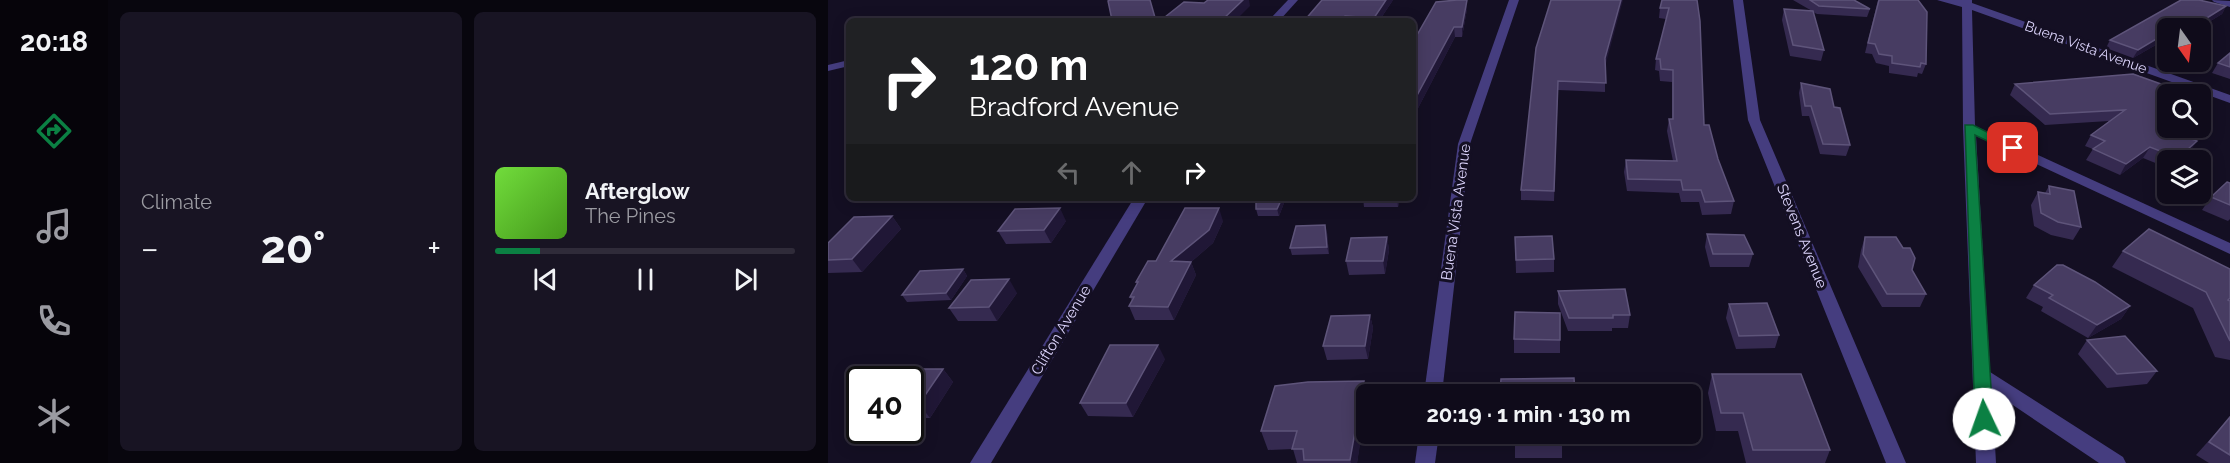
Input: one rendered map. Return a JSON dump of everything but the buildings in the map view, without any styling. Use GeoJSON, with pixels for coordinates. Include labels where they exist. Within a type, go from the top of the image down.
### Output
{"type":"FeatureCollection","features":[{"type":"Feature","properties":{"kind":"street"},"geometry":{"type":"LineString","coordinates":[[1276,18],[1293,0]]}},
{"type":"Feature","properties":{"kind":"street","name":"Buena Vista Avenue"},"geometry":{"type":"LineString","coordinates":[[1434,384],[1464,144],[1514,0]]}},
{"type":"Feature","properties":{"kind":"street","name":"Stevens Avenue"},"geometry":{"type":"LineString","coordinates":[[1738,0],[1754,120],[1896,463]]}},
{"type":"Feature","properties":{"kind":"street","name":"Buena Vista Avenue"},"geometry":{"type":"LineString","coordinates":[[1942,0],[1967,2],[2230,99]]}},
{"type":"Feature","properties":{"kind":"street"},"geometry":{"type":"LineString","coordinates":[[2217,0],[2230,4]]}},
{"type":"Feature","properties":{"kind":"street"},"geometry":{"type":"LineString","coordinates":[[1967,2],[1969,128],[1986,463]]}},
{"type":"Feature","properties":{"kind":"street"},"geometry":{"type":"LineString","coordinates":[[828,68],[846,64]]}},
{"type":"Feature","properties":{"kind":"street"},"geometry":{"type":"LineString","coordinates":[[1969,128],[2230,249]]}},
{"type":"Feature","properties":{"kind":"street","name":"Clifton Avenue"},"geometry":{"type":"LineString","coordinates":[[980,463],[1140,201]]}},
{"type":"Feature","properties":{"kind":"street"},"geometry":{"type":"LineString","coordinates":[[1981,375],[2116,463]]}},
{"type":"Feature","properties":{"kind":"street"},"geometry":{"type":"LineString","coordinates":[[1425,463],[1428,444]]}},
{"type":"Feature","properties":{"kind":"route"},"geometry":{"type":"LineString","coordinates":[[1984,419],[1969,128],[2013,148]]}}]}
